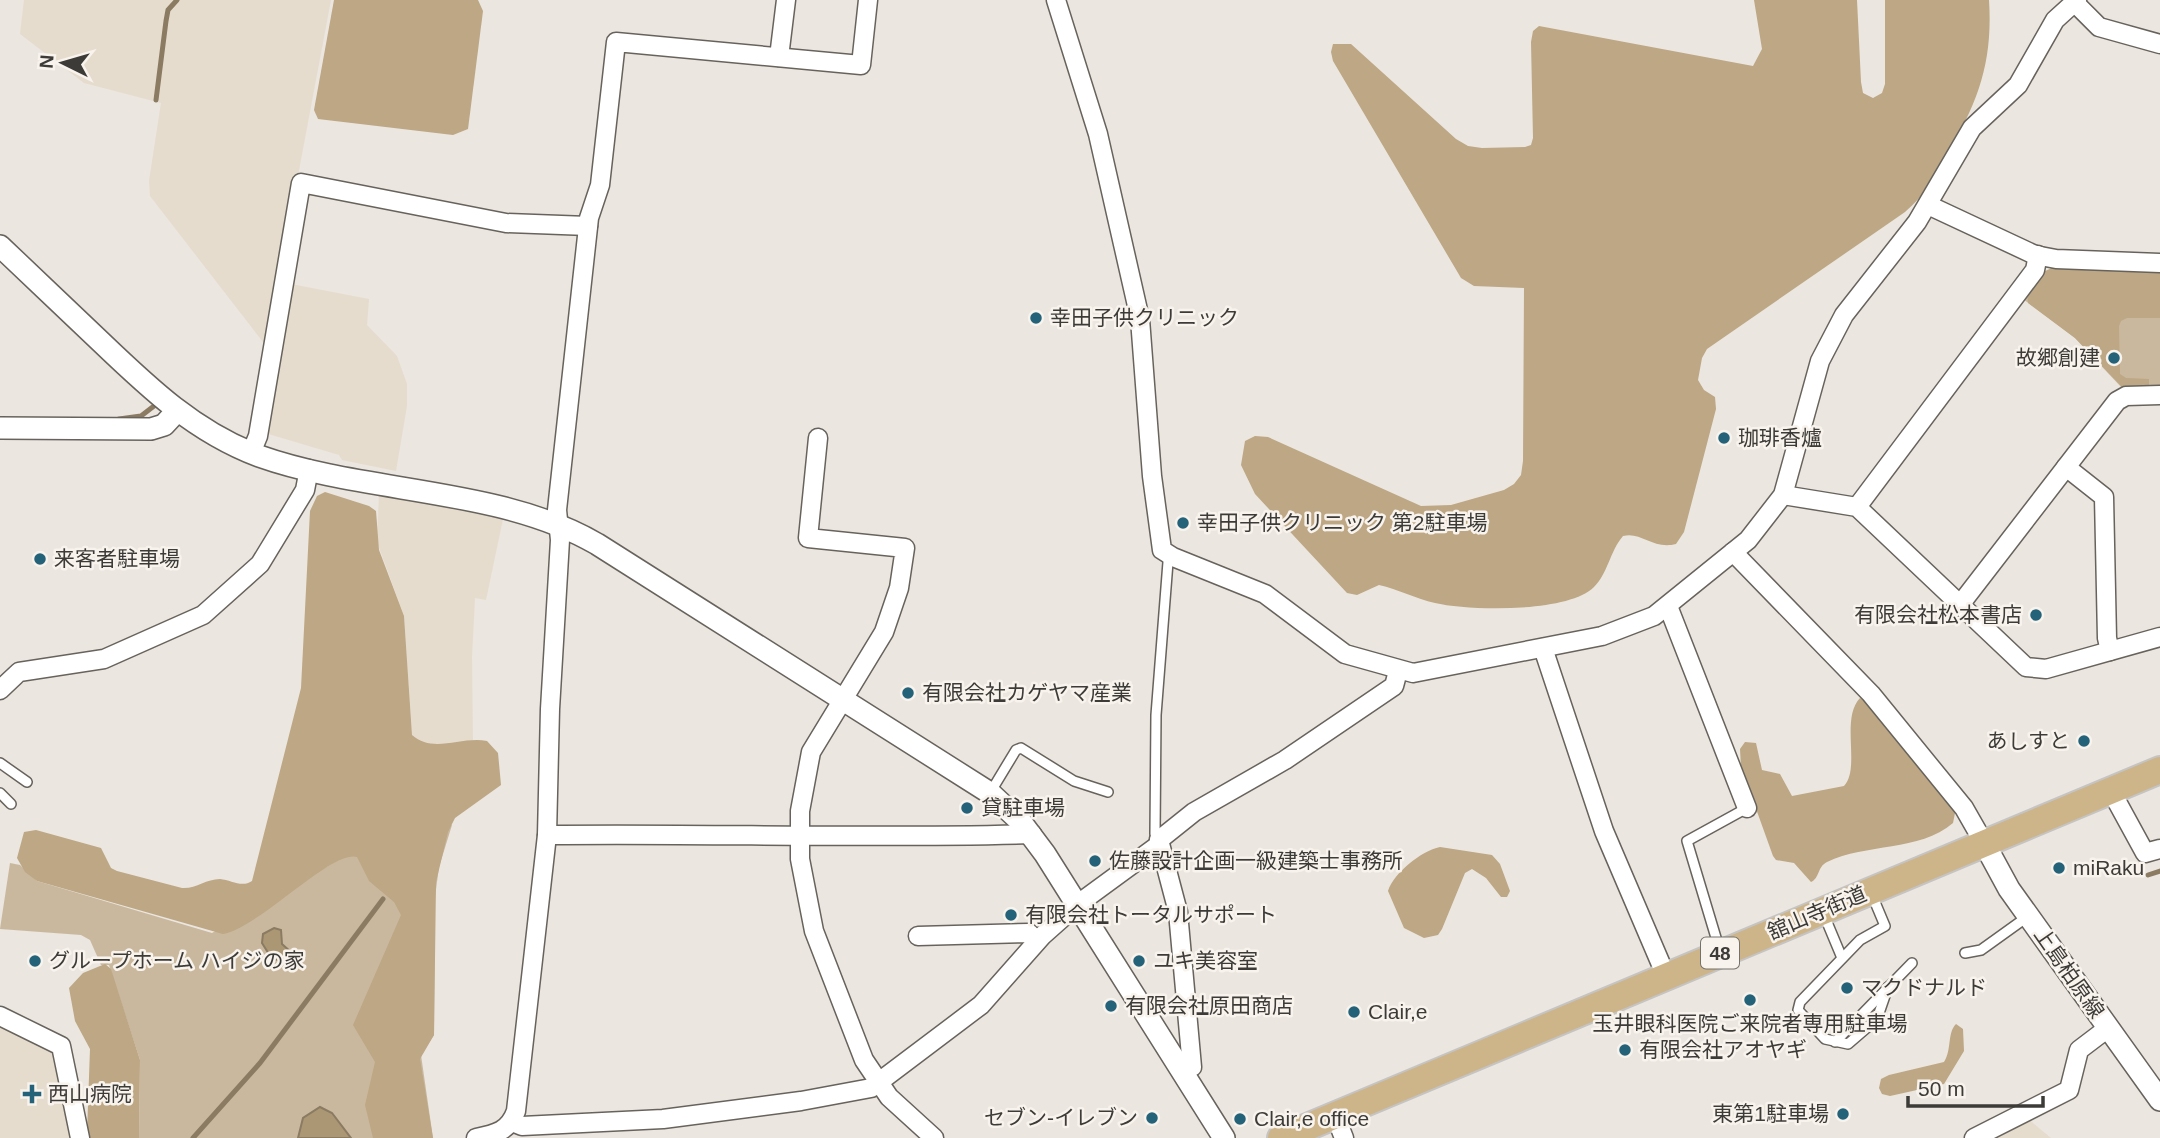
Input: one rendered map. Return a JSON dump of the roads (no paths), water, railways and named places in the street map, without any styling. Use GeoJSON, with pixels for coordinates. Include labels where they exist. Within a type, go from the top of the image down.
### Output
{"type":"FeatureCollection","features":[{"type":"Feature","properties":{"kind":"main road","name":"舘山寺街道"},"geometry":{"type":"LineString","coordinates":[[1281,1138],[1340,1127],[1666,976],[2160,770]]}},
{"type":"Feature","properties":{"kind":"street"},"geometry":{"type":"LineString","coordinates":[[779,57],[786,0]]}},
{"type":"Feature","properties":{"kind":"street"},"geometry":{"type":"LineString","coordinates":[[476,1138],[496,1136],[512,1122],[542,896],[547,835],[559,525],[557,510],[588,226],[600,185],[615,42],[861,65],[868,0]]}},
{"type":"Feature","properties":{"kind":"street"},"geometry":{"type":"LineString","coordinates":[[1056,0],[1098,134],[1140,319],[1162,550],[1265,594],[1345,654],[1398,671],[1427,672],[1620,631],[1668,606],[1748,540],[1783,495],[1825,348],[1851,305],[1927,205],[1972,128],[2018,85],[2055,20],[2075,1],[2099,27],[2160,44]]}},
{"type":"Feature","properties":{"kind":"street"},"geometry":{"type":"LineString","coordinates":[[251,453],[258,436],[302,183],[514,224],[588,226]]}},
{"type":"Feature","properties":{"kind":"street"},"geometry":{"type":"LineString","coordinates":[[1927,205],[2038,256],[2160,263]]}},
{"type":"Feature","properties":{"kind":"street"},"geometry":{"type":"LineString","coordinates":[[0,246],[177,411],[211,434],[251,453],[309,469],[520,513],[559,525],[597,544],[990,793],[1032,834],[1224,1138]]}},
{"type":"Feature","properties":{"kind":"street"},"geometry":{"type":"LineString","coordinates":[[1857,507],[2035,270],[2038,256]]}},
{"type":"Feature","properties":{"kind":"street"},"geometry":{"type":"LineString","coordinates":[[1959,606],[2117,401],[2126,396],[2160,395]]}},
{"type":"Feature","properties":{"kind":"street"},"geometry":{"type":"LineString","coordinates":[[0,428],[151,429],[164,425],[177,411]]}},
{"type":"Feature","properties":{"kind":"street"},"geometry":{"type":"LineString","coordinates":[[818,438],[808,538],[905,548],[900,588],[884,632],[811,752],[803,786],[799,838],[803,884],[814,931],[864,1060],[878,1083],[934,1138]]}},
{"type":"Feature","properties":{"kind":"street"},"geometry":{"type":"LineString","coordinates":[[2066,467],[2104,497],[2107,638],[2110,651]]}},
{"type":"Feature","properties":{"kind":"street"},"geometry":{"type":"LineString","coordinates":[[0,690],[19,673],[104,659],[203,615],[260,564],[305,489],[309,469]]}},
{"type":"Feature","properties":{"kind":"street"},"geometry":{"type":"LineString","coordinates":[[1783,495],[1857,507],[2026,667],[2046,669],[2160,637]]}},
{"type":"Feature","properties":{"kind":"street"},"geometry":{"type":"LineString","coordinates":[[1733,552],[1879,703],[1964,808],[1983,843]]}},
{"type":"Feature","properties":{"kind":"street"},"geometry":{"type":"LineString","coordinates":[[1668,606],[1747,808]]}},
{"type":"Feature","properties":{"kind":"street"},"geometry":{"type":"LineString","coordinates":[[1543,648],[1604,831],[1666,976]]}},
{"type":"Feature","properties":{"kind":"street"},"geometry":{"type":"LineString","coordinates":[[512,1122],[522,1126],[663,1119],[801,1101],[878,1083],[991,996],[1037,941],[1078,904],[1160,842],[1194,812],[1285,760],[1394,686],[1398,671]]}},
{"type":"Feature","properties":{"kind":"street"},"geometry":{"type":"LineString","coordinates":[[2110,789],[2146,853],[2160,849]]}},
{"type":"Feature","properties":{"kind":"street"},"geometry":{"type":"LineString","coordinates":[[547,835],[706,833],[799,838],[1032,834]]}},
{"type":"Feature","properties":{"kind":"street"},"geometry":{"type":"LineString","coordinates":[[1160,842],[1180,928],[1192,1067],[1183,1072]]}},
{"type":"Feature","properties":{"kind":"street","name":"上島柏原線"},"geometry":{"type":"LineString","coordinates":[[1983,843],[2028,916],[2160,1100]]}},
{"type":"Feature","properties":{"kind":"street"},"geometry":{"type":"LineString","coordinates":[[918,936],[1029,933],[1037,941]]}},
{"type":"Feature","properties":{"kind":"street"},"geometry":{"type":"LineString","coordinates":[[0,1016],[61,1046],[80,1138]]}},
{"type":"Feature","properties":{"kind":"street"},"geometry":{"type":"LineString","coordinates":[[1973,1138],[2069,1090],[2079,1050],[2108,1028]]}},
{"type":"Feature","properties":{"kind":"lane"},"geometry":{"type":"LineString","coordinates":[[1160,842],[1155,834],[1156,715],[1168,562],[1171,556]]}},
{"type":"Feature","properties":{"kind":"lane"},"geometry":{"type":"LineString","coordinates":[[990,793],[1016,750],[1021,748],[1074,780],[1108,792]]}},
{"type":"Feature","properties":{"kind":"lane"},"geometry":{"type":"LineString","coordinates":[[0,764],[27,782]]}},
{"type":"Feature","properties":{"kind":"lane"},"geometry":{"type":"LineString","coordinates":[[0,793],[11,804]]}},
{"type":"Feature","properties":{"kind":"lane"},"geometry":{"type":"LineString","coordinates":[[1721,953],[1686,841],[1747,808]]}},
{"type":"Feature","properties":{"kind":"lane"},"geometry":{"type":"LineString","coordinates":[[1870,890],[1885,926],[1860,940],[1842,958],[1798,1005],[1800,1013],[1822,1036],[1835,1042],[1852,1042],[1873,1024],[1888,987],[1912,963]]}},
{"type":"Feature","properties":{"kind":"lane"},"geometry":{"type":"LineString","coordinates":[[1822,911],[1842,958]]}},
{"type":"Feature","properties":{"kind":"lane"},"geometry":{"type":"LineString","coordinates":[[1965,953],[1981,950],[2028,916]]}},
{"type":"Feature","properties":{"kind":"waterway"},"geometry":{"type":"LineString","coordinates":[[156,100],[168,10],[177,0]]}},
{"type":"Feature","properties":{"kind":"waterway"},"geometry":{"type":"LineString","coordinates":[[119,419],[141,416],[154,406]]}},
{"type":"Feature","properties":{"kind":"waterway"},"geometry":{"type":"LineString","coordinates":[[2148,875],[2160,871]]}},
{"type":"Feature","properties":{"kind":"waterway"},"geometry":{"type":"LineString","coordinates":[[193,1138],[260,1063],[383,899]]}},
{"type":"Feature","properties":{"kind":"place","name":"幸田子供クリニック"},"geometry":{"type":"Point","coordinates":[1036,318]}},
{"type":"Feature","properties":{"kind":"place","name":"故郷創建"},"geometry":{"type":"Point","coordinates":[2114,358]}},
{"type":"Feature","properties":{"kind":"place","name":"珈琲香爐"},"geometry":{"type":"Point","coordinates":[1724,438]}},
{"type":"Feature","properties":{"kind":"place","name":"幸田子供クリニック 第2駐車場"},"geometry":{"type":"Point","coordinates":[1183,523]}},
{"type":"Feature","properties":{"kind":"place","name":"来客者駐車場"},"geometry":{"type":"Point","coordinates":[40,559]}},
{"type":"Feature","properties":{"kind":"place","name":"有限会社松本書店"},"geometry":{"type":"Point","coordinates":[2036,615]}},
{"type":"Feature","properties":{"kind":"place","name":"有限会社カゲヤマ産業"},"geometry":{"type":"Point","coordinates":[908,693]}},
{"type":"Feature","properties":{"kind":"place","name":"あしすと"},"geometry":{"type":"Point","coordinates":[2084,741]}},
{"type":"Feature","properties":{"kind":"place","name":"貸駐車場"},"geometry":{"type":"Point","coordinates":[967,808]}},
{"type":"Feature","properties":{"kind":"place","name":"佐藤設計企画一級建築士事務所"},"geometry":{"type":"Point","coordinates":[1095,861]}},
{"type":"Feature","properties":{"kind":"place","name":"miRaku"},"geometry":{"type":"Point","coordinates":[2059,868]}},
{"type":"Feature","properties":{"kind":"place","name":"有限会社トータルサポート"},"geometry":{"type":"Point","coordinates":[1011,915]}},
{"type":"Feature","properties":{"kind":"place","name":"グループホーム ハイジの家"},"geometry":{"type":"Point","coordinates":[35,961]}},
{"type":"Feature","properties":{"kind":"place","name":"ユキ美容室"},"geometry":{"type":"Point","coordinates":[1139,961]}},
{"type":"Feature","properties":{"kind":"place","name":"マクドナルド"},"geometry":{"type":"Point","coordinates":[1847,988]}},
{"type":"Feature","properties":{"kind":"place","name":"玉井眼科医院ご来院者専用駐車場"},"geometry":{"type":"Point","coordinates":[1750,1000]}},
{"type":"Feature","properties":{"kind":"place","name":"有限会社原田商店"},"geometry":{"type":"Point","coordinates":[1111,1006]}},
{"type":"Feature","properties":{"kind":"place","name":"Clair,e"},"geometry":{"type":"Point","coordinates":[1354,1012]}},
{"type":"Feature","properties":{"kind":"place","name":"有限会社アオヤギ"},"geometry":{"type":"Point","coordinates":[1625,1050]}},
{"type":"Feature","properties":{"kind":"place","name":"西山病院"},"geometry":{"type":"Point","coordinates":[32,1094]}},
{"type":"Feature","properties":{"kind":"place","name":"東第1駐車場"},"geometry":{"type":"Point","coordinates":[1843,1114]}},
{"type":"Feature","properties":{"kind":"place","name":"セブン-イレブン"},"geometry":{"type":"Point","coordinates":[1152,1118]}},
{"type":"Feature","properties":{"kind":"place","name":"Clair,e office"},"geometry":{"type":"Point","coordinates":[1240,1119]}}]}
